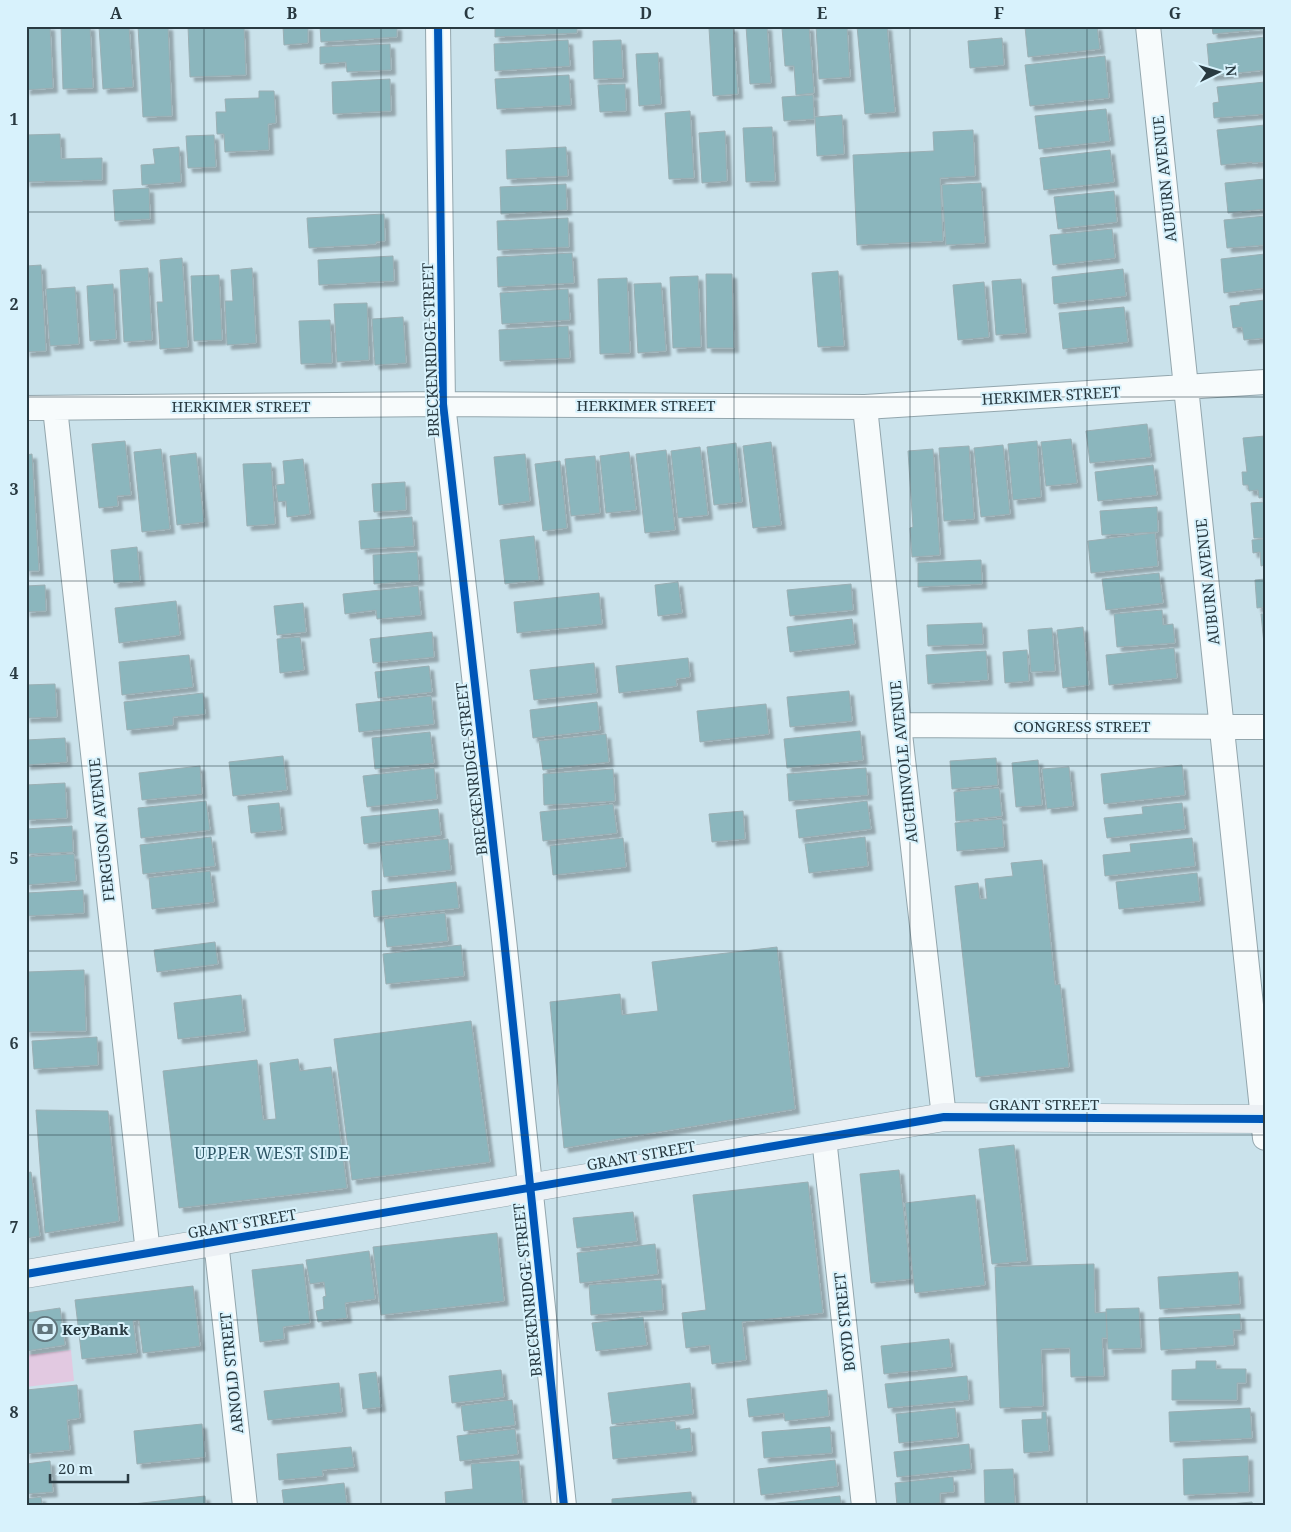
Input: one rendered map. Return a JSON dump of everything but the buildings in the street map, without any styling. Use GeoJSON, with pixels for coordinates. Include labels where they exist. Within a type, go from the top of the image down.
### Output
{"type":"FeatureCollection","features":[{"type":"Feature","properties":{"kind":"street","name":"BRECKENRIDGE STREET"},"geometry":{"type":"LineString","coordinates":[[438,26],[443,404],[503,930],[564,1506]]}},
{"type":"Feature","properties":{"kind":"street","name":"AUBURN AVENUE"},"geometry":{"type":"LineString","coordinates":[[1148,26],[1264,1125]]}},
{"type":"Feature","properties":{"kind":"street","name":"HERKIMER STREET"},"geometry":{"type":"LineString","coordinates":[[26,408],[443,404],[865,407],[1265,382]]}},
{"type":"Feature","properties":{"kind":"street","name":"AUCHINVOLE AVENUE"},"geometry":{"type":"LineString","coordinates":[[865,407],[944,1117]]}},
{"type":"Feature","properties":{"kind":"street","name":"FERGUSON AVENUE"},"geometry":{"type":"LineString","coordinates":[[55,408],[148,1253]]}},
{"type":"Feature","properties":{"kind":"street","name":"CONGRESS STREET"},"geometry":{"type":"LineString","coordinates":[[899,725],[1265,727]]}},
{"type":"Feature","properties":{"kind":"street","name":"GRANT STREET"},"geometry":{"type":"LineString","coordinates":[[26,1274],[944,1117],[1264,1125]]}},
{"type":"Feature","properties":{"kind":"street","name":"BOYD STREET"},"geometry":{"type":"LineString","coordinates":[[824,1138],[864,1506]]}},
{"type":"Feature","properties":{"kind":"street","name":"ARNOLD STREET"},"geometry":{"type":"LineString","coordinates":[[216,1241],[245,1506]]}},
{"type":"Feature","properties":{"kind":"shaded area"},"geometry":{"type":"Polygon","coordinates":[[[71,1350],[74,1381],[26,1387],[26,1355],[71,1350]]]}},
{"type":"Feature","properties":{"kind":"cycle path"},"geometry":{"type":"LineString","coordinates":[[438,26],[443,404],[503,930],[564,1506]]}},
{"type":"Feature","properties":{"kind":"cycle path"},"geometry":{"type":"LineString","coordinates":[[26,1274],[944,1117],[1265,1119]]}},
{"type":"Feature","properties":{"kind":"place","name":"KeyBank"},"geometry":{"type":"Point","coordinates":[45,1329]}},
{"type":"Feature","properties":{"kind":"district","name":"UPPER WEST SIDE"},"geometry":{"type":"Point","coordinates":[272,1153]}}]}
